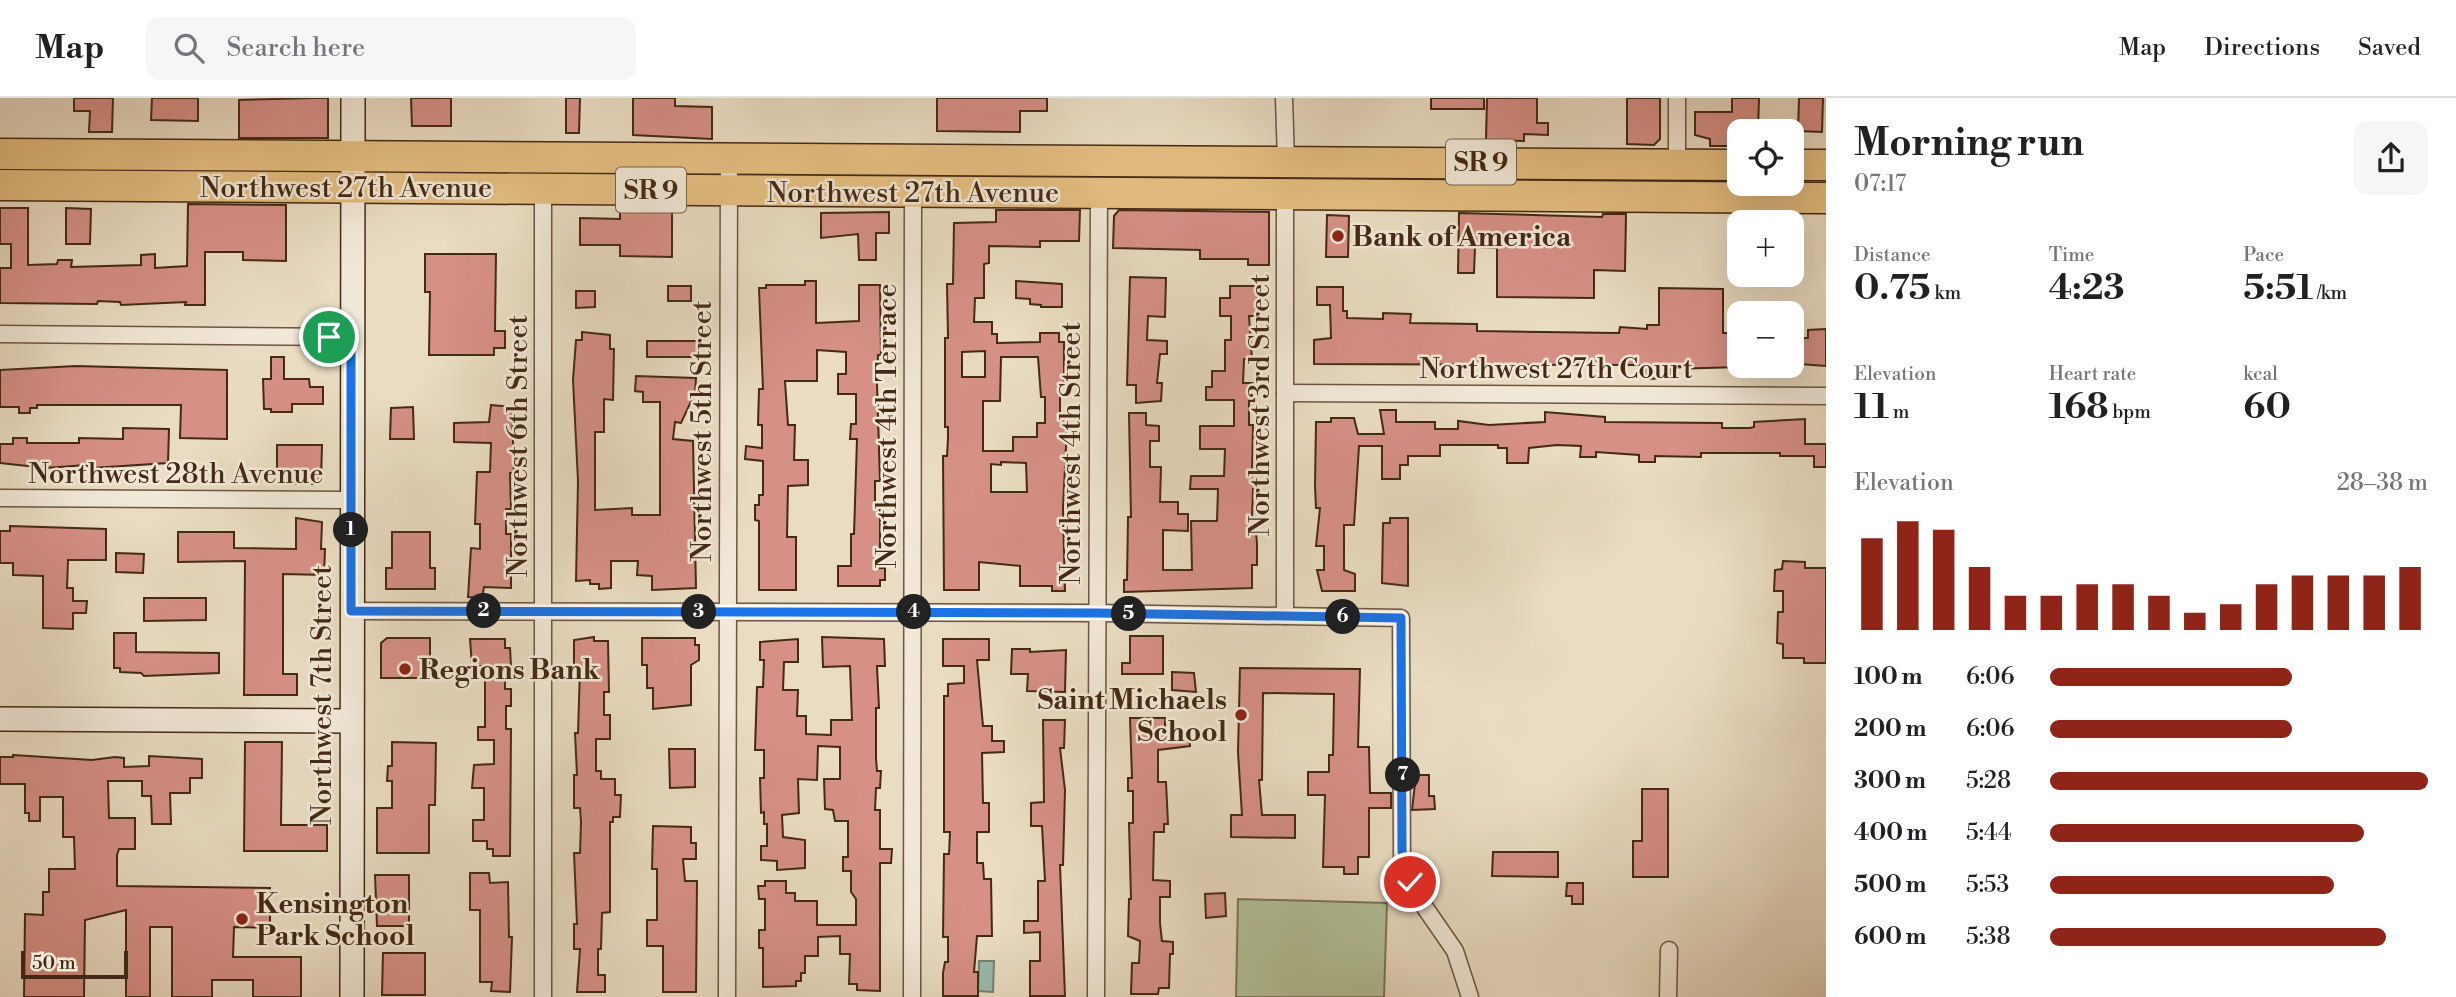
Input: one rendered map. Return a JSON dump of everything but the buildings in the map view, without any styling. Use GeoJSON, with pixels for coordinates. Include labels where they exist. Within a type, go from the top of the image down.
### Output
{"type":"FeatureCollection","features":[{"type":"Feature","properties":{"kind":"highway","name":"Northwest 27th Avenue"},"geometry":{"type":"LineString","coordinates":[[0,154],[1727,165]]}},
{"type":"Feature","properties":{"kind":"highway"},"geometry":{"type":"LineString","coordinates":[[1168,194],[1199,181],[1265,179],[1281,170],[1286,161]]}},
{"type":"Feature","properties":{"kind":"highway"},"geometry":{"type":"LineString","coordinates":[[1286,195],[1305,176],[1399,173],[1409,170],[1415,161]]}},
{"type":"Feature","properties":{"kind":"highway"},"geometry":{"type":"LineString","coordinates":[[1646,197],[1677,165],[1699,198]]}},
{"type":"Feature","properties":{"kind":"highway"},"geometry":{"type":"LineString","coordinates":[[1804,165],[1826,165]]}},
{"type":"Feature","properties":{"kind":"highway","name":"Northwest 27th Avenue"},"geometry":{"type":"LineString","coordinates":[[0,185],[1826,198]]}},
{"type":"Feature","properties":{"kind":"main road","name":"Northwest 7th Street"},"geometry":{"type":"LineString","coordinates":[[352,997],[353,98]]}},
{"type":"Feature","properties":{"kind":"main road"},"geometry":{"type":"LineString","coordinates":[[0,719],[351,721]]}},
{"type":"Feature","properties":{"kind":"street"},"geometry":{"type":"LineString","coordinates":[[1284,98],[1286,161]]}},
{"type":"Feature","properties":{"kind":"street"},"geometry":{"type":"LineString","coordinates":[[1677,98],[1677,165]]}},
{"type":"Feature","properties":{"kind":"street","name":"Northwest 5th Street"},"geometry":{"type":"LineString","coordinates":[[727,997],[729,159]]}},
{"type":"Feature","properties":{"kind":"street","name":"Northwest 4th Street"},"geometry":{"type":"LineString","coordinates":[[1096,997],[1097,193],[1105,161]]}},
{"type":"Feature","properties":{"kind":"street","name":"Northwest 6th Street"},"geometry":{"type":"LineString","coordinates":[[543,189],[543,997]]}},
{"type":"Feature","properties":{"kind":"street","name":"Northwest 4th Terrace"},"geometry":{"type":"LineString","coordinates":[[912,191],[912,997]]}},
{"type":"Feature","properties":{"kind":"street","name":"Northwest 3rd Street"},"geometry":{"type":"LineString","coordinates":[[1285,616],[1286,195]]}},
{"type":"Feature","properties":{"kind":"street"},"geometry":{"type":"LineString","coordinates":[[0,334],[351,337]]}},
{"type":"Feature","properties":{"kind":"street","name":"Northwest 27th Court"},"geometry":{"type":"LineString","coordinates":[[1285,393],[1826,396]]}},
{"type":"Feature","properties":{"kind":"street","name":"Northwest 28th Avenue"},"geometry":{"type":"LineString","coordinates":[[0,498],[352,500]]}},
{"type":"Feature","properties":{"kind":"street"},"geometry":{"type":"LineString","coordinates":[[351,611],[1097,613],[1401,618],[1402,861],[1415,893],[1455,951],[1470,997]]}},
{"type":"Feature","properties":{"kind":"street"},"geometry":{"type":"LineString","coordinates":[[1668,997],[1669,950]]}},
{"type":"Feature","properties":{"kind":"green space"},"geometry":{"type":"Polygon","coordinates":[[[1238,899],[1387,903],[1384,997],[1236,997],[1238,899]]]}},
{"type":"Feature","properties":{"kind":"water"},"geometry":{"type":"Polygon","coordinates":[[[979,961],[994,961],[993,992],[978,991],[979,961]]]}},
{"type":"Feature","properties":{"kind":"place","name":"Bank of America"},"geometry":{"type":"Point","coordinates":[1338,236]}},
{"type":"Feature","properties":{"kind":"place","name":"Regions Bank"},"geometry":{"type":"Point","coordinates":[405,669]}},
{"type":"Feature","properties":{"kind":"place","name":"Saint Michaels School"},"geometry":{"type":"Point","coordinates":[1241,715]}},
{"type":"Feature","properties":{"kind":"place","name":"Kensington Park School"},"geometry":{"type":"Point","coordinates":[242,919]}},
{"type":"Feature","properties":{"kind":"route"},"geometry":{"type":"LineString","coordinates":[[329,337],[351,337],[351,611],[1097,613],[1401,618],[1402,861],[1410,882]]}}]}
